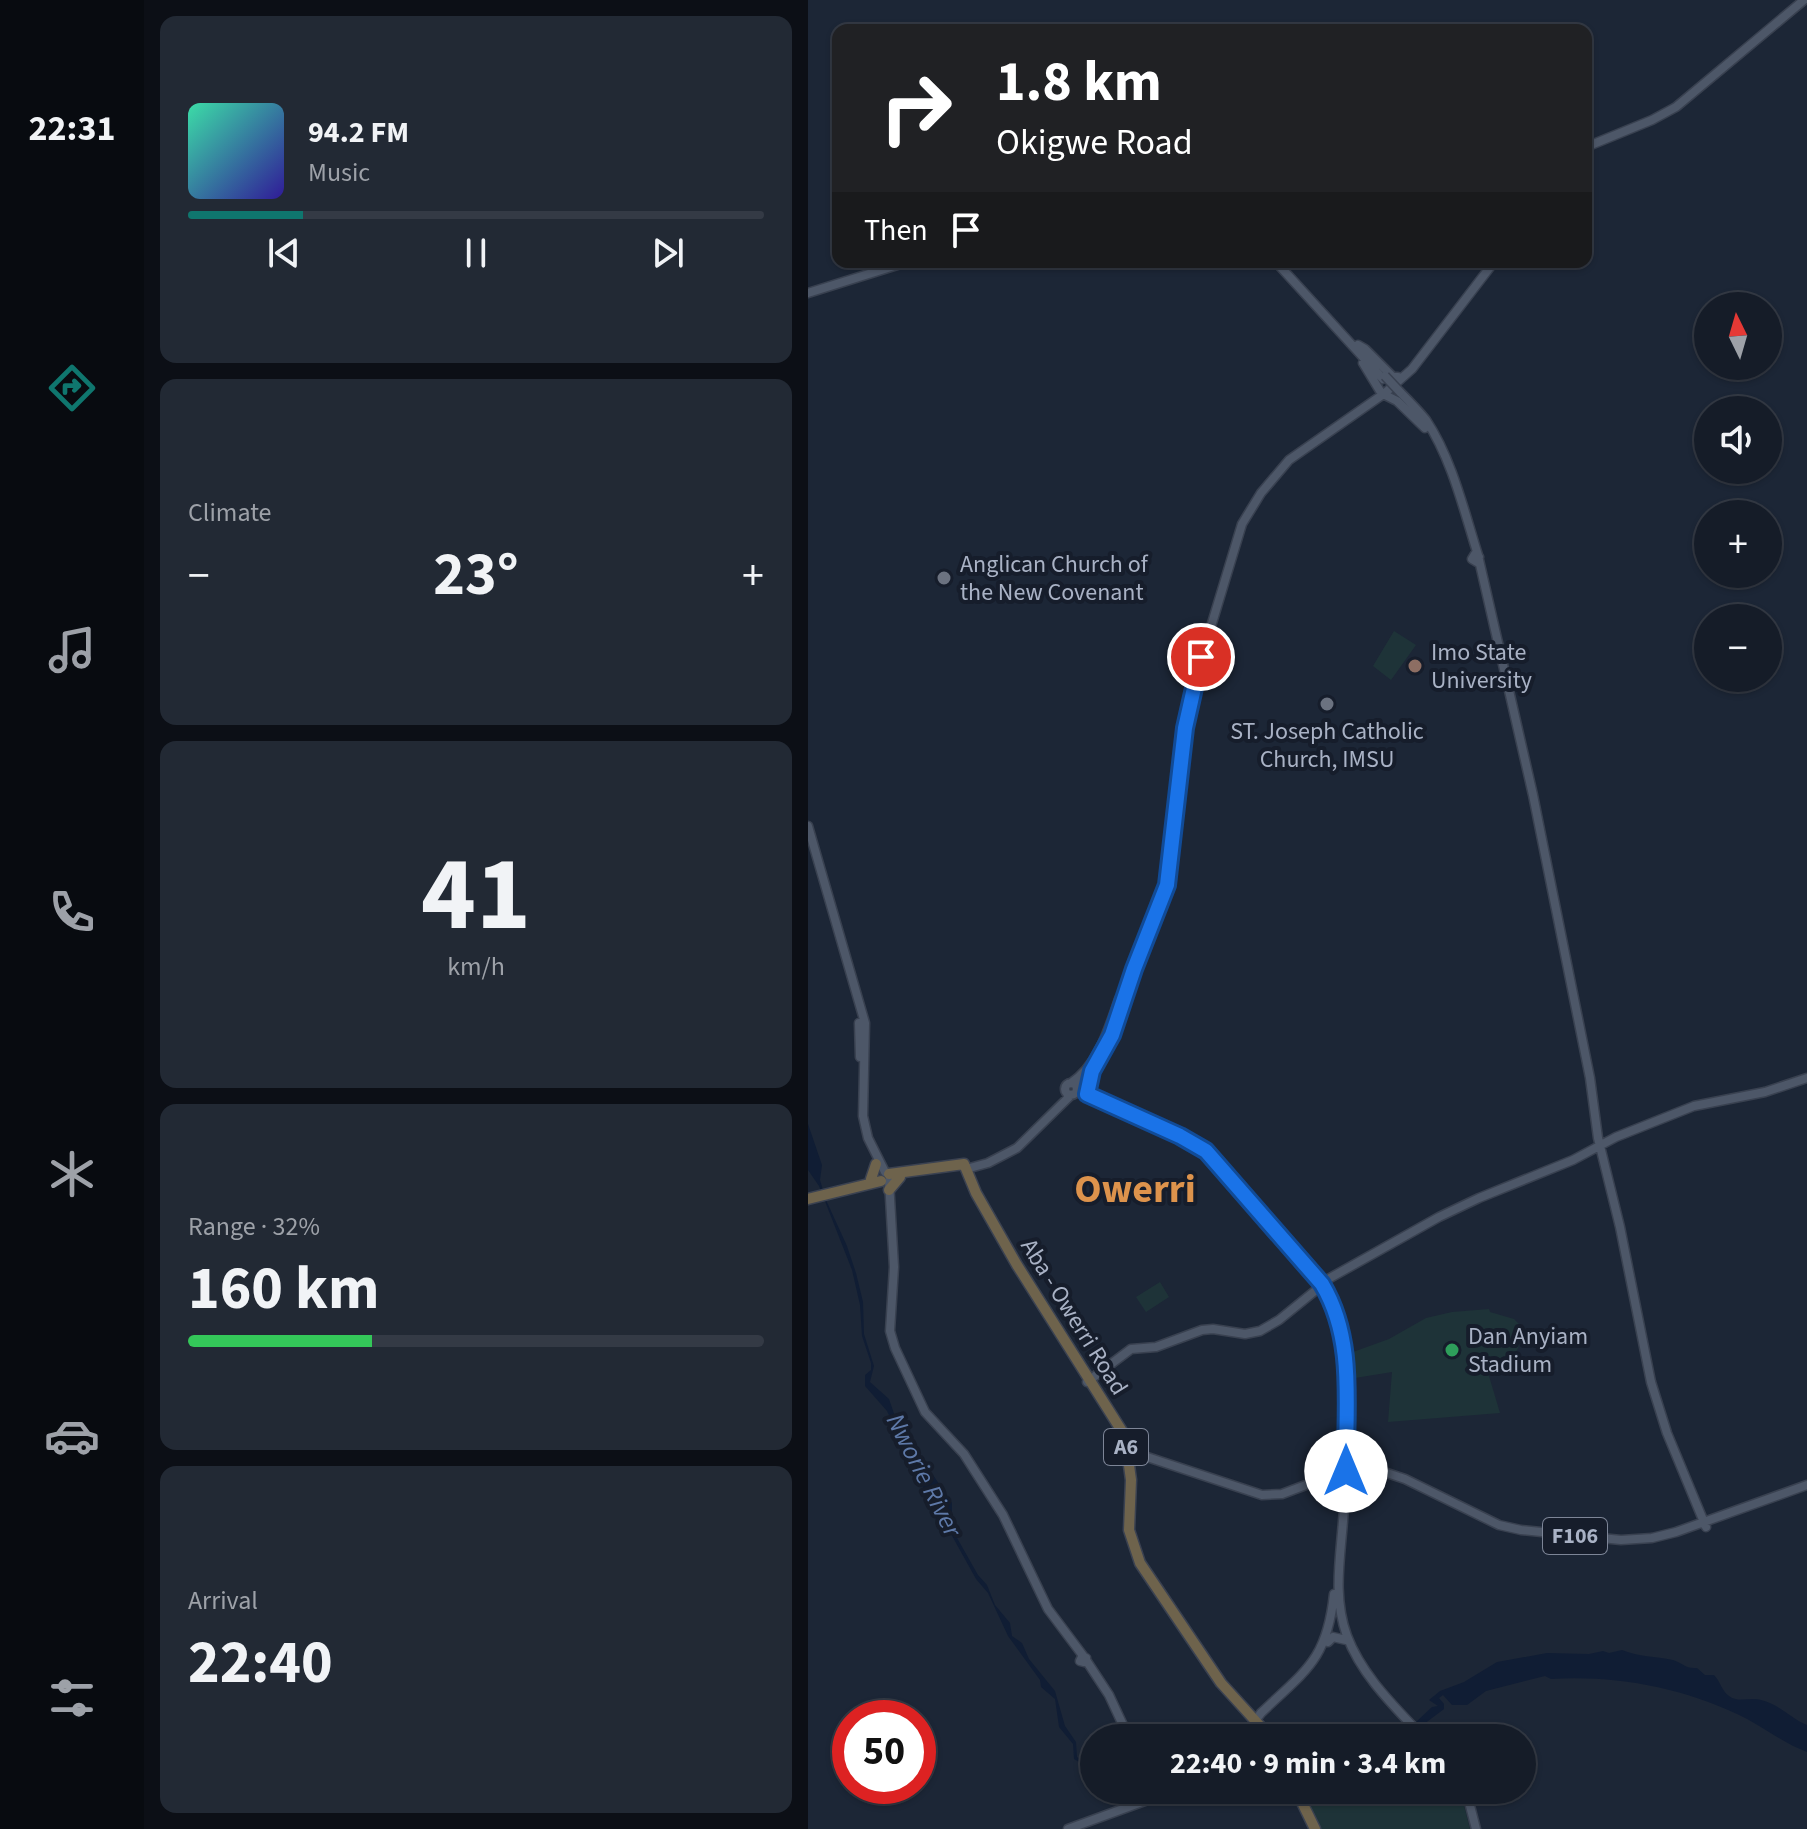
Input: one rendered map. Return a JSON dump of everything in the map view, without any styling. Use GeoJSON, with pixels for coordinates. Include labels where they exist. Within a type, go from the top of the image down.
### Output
{"type":"FeatureCollection","features":[{"type":"Feature","properties":{"kind":"highway"},"geometry":{"type":"LineString","coordinates":[[811,1196],[885,1178],[964,1169]]}},
{"type":"Feature","properties":{"kind":"highway","name":"Aba - Owerri Road"},"geometry":{"type":"LineString","coordinates":[[964,1169],[977,1203],[1114,1423],[1128,1453],[1127,1531],[1134,1557],[1213,1677],[1254,1724]]}},
{"type":"Feature","properties":{"kind":"highway"},"geometry":{"type":"LineString","coordinates":[[1301,1804],[1313,1829]]}},
{"type":"Feature","properties":{"kind":"main road"},"geometry":{"type":"LineString","coordinates":[[1592,144],[1676,107],[1802,0]]}},
{"type":"Feature","properties":{"kind":"main road"},"geometry":{"type":"LineString","coordinates":[[808,291],[875,268]]}},
{"type":"Feature","properties":{"kind":"main road"},"geometry":{"type":"LineString","coordinates":[[808,291],[887,268]]}},
{"type":"Feature","properties":{"kind":"main road"},"geometry":{"type":"LineString","coordinates":[[1284,268],[1426,424]]}},
{"type":"Feature","properties":{"kind":"main road"},"geometry":{"type":"LineString","coordinates":[[1072,1090],[1103,1044],[1134,956],[1167,885],[1178,776],[1193,686],[1235,541],[1253,504],[1289,460],[1402,376],[1487,268]]}},
{"type":"Feature","properties":{"kind":"main road"},"geometry":{"type":"LineString","coordinates":[[1356,345],[1365,349],[1390,375],[1402,376]]}},
{"type":"Feature","properties":{"kind":"main road"},"geometry":{"type":"LineString","coordinates":[[1356,345],[1382,393],[1426,424]]}},
{"type":"Feature","properties":{"kind":"main road"},"geometry":{"type":"LineString","coordinates":[[1402,376],[1401,388],[1422,411],[1476,558],[1528,781],[1590,1078],[1599,1144],[1654,1392],[1704,1525]]}},
{"type":"Feature","properties":{"kind":"main road"},"geometry":{"type":"LineString","coordinates":[[808,826],[810,843],[865,1023],[863,1116],[868,1138],[885,1178],[894,1267],[890,1331],[898,1354],[925,1412],[964,1454],[1003,1515],[1048,1609],[1109,1695],[1122,1724]]}},
{"type":"Feature","properties":{"kind":"main road"},"geometry":{"type":"LineString","coordinates":[[1087,1094],[1092,1071],[1112,1035],[1154,915]]}},
{"type":"Feature","properties":{"kind":"main road"},"geometry":{"type":"LineString","coordinates":[[964,1169],[1017,1148],[1092,1071]]}},
{"type":"Feature","properties":{"kind":"main road"},"geometry":{"type":"LineString","coordinates":[[1088,1382],[1131,1349],[1156,1347],[1202,1330],[1245,1334],[1260,1331],[1279,1320],[1322,1285],[1421,1228],[1486,1196],[1559,1168],[1599,1144],[1675,1117],[1807,1080]]}},
{"type":"Feature","properties":{"kind":"main road"},"geometry":{"type":"LineString","coordinates":[[1072,1090],[1180,1136],[1206,1151],[1322,1285],[1339,1318],[1345,1348],[1345,1469],[1338,1585],[1342,1625],[1370,1676],[1408,1722]]}},
{"type":"Feature","properties":{"kind":"main road"},"geometry":{"type":"LineString","coordinates":[[1072,1090],[1183,1142],[1206,1157],[1322,1285]]}},
{"type":"Feature","properties":{"kind":"main road","name":"F106"},"geometry":{"type":"LineString","coordinates":[[1128,1453],[1261,1498],[1279,1498],[1345,1469],[1395,1480],[1487,1525],[1519,1535],[1630,1544],[1704,1525],[1807,1487]]}},
{"type":"Feature","properties":{"kind":"main road"},"geometry":{"type":"LineString","coordinates":[[1344,1487],[1332,1477],[1345,1469]]}},
{"type":"Feature","properties":{"kind":"main road"},"geometry":{"type":"LineString","coordinates":[[1261,1724],[1304,1677],[1328,1638],[1344,1487],[1357,1473]]}},
{"type":"Feature","properties":{"kind":"main road"},"geometry":{"type":"LineString","coordinates":[[1335,1589],[1346,1640],[1357,1662],[1378,1693],[1408,1722]]}},
{"type":"Feature","properties":{"kind":"main road"},"geometry":{"type":"LineString","coordinates":[[1328,1638],[1342,1625]]}},
{"type":"Feature","properties":{"kind":"main road"},"geometry":{"type":"LineString","coordinates":[[1328,1638],[1346,1640]]}},
{"type":"Feature","properties":{"kind":"main road"},"geometry":{"type":"LineString","coordinates":[[1060,1829],[1129,1804]]}},
{"type":"Feature","properties":{"kind":"main road"},"geometry":{"type":"LineString","coordinates":[[1468,1804],[1474,1829]]}},
{"type":"Feature","properties":{"kind":"main road"},"geometry":{"type":"LineString","coordinates":[[1068,1829],[1102,1815]]}},
{"type":"Feature","properties":{"kind":"green space"},"geometry":{"type":"Polygon","coordinates":[[[1394,631],[1416,645],[1391,680],[1373,666],[1394,631]]]}},
{"type":"Feature","properties":{"kind":"green space"},"geometry":{"type":"Polygon","coordinates":[[[1160,1282],[1169,1297],[1146,1312],[1136,1297],[1160,1282]]]}},
{"type":"Feature","properties":{"kind":"green space"},"geometry":{"type":"Polygon","coordinates":[[[1489,1309],[1490,1312],[1514,1319],[1521,1326],[1517,1350],[1489,1376],[1500,1413],[1388,1422],[1392,1372],[1355,1378],[1353,1352],[1389,1339],[1426,1318],[1489,1309]]]}},
{"type":"Feature","properties":{"kind":"green space"},"geometry":{"type":"Polygon","coordinates":[[[1311,1804],[1464,1804],[1470,1829],[1316,1829],[1305,1808],[1311,1804]]]}},
{"type":"Feature","properties":{"kind":"water","name":"Nworie River"},"geometry":{"type":"Polygon","coordinates":[[[808,1124],[822,1165],[820,1180],[826,1200],[847,1246],[863,1302],[864,1334],[874,1366],[870,1382],[889,1399],[899,1428],[926,1476],[933,1475],[952,1503],[952,1529],[987,1585],[995,1605],[1010,1623],[1012,1636],[1022,1643],[1029,1659],[1055,1691],[1065,1726],[1076,1742],[1080,1762],[1074,1759],[1073,1744],[1059,1727],[1055,1699],[1041,1687],[1040,1680],[1008,1636],[988,1593],[976,1579],[946,1525],[935,1513],[887,1411],[865,1386],[865,1375],[871,1370],[871,1363],[862,1336],[860,1305],[852,1270],[819,1186],[808,1170],[808,1124]]]}},
{"type":"Feature","properties":{"kind":"water"},"geometry":{"type":"Polygon","coordinates":[[[1622,1650],[1673,1660],[1697,1668],[1705,1675],[1714,1675],[1732,1698],[1767,1702],[1807,1725],[1807,1752],[1737,1714],[1693,1697],[1646,1685],[1599,1679],[1551,1679],[1545,1676],[1486,1691],[1467,1705],[1452,1705],[1443,1695],[1439,1698],[1444,1709],[1424,1724],[1414,1724],[1432,1707],[1438,1706],[1429,1700],[1440,1691],[1464,1682],[1497,1662],[1547,1653],[1609,1653],[1622,1650]]]}},
{"type":"Feature","properties":{"kind":"place","name":"Anglican Church of the New Covenant"},"geometry":{"type":"Point","coordinates":[944,578]}},
{"type":"Feature","properties":{"kind":"place","name":"Imo State University"},"geometry":{"type":"Point","coordinates":[1415,666]}},
{"type":"Feature","properties":{"kind":"place","name":"ST. Joseph Catholic Church, IMSU"},"geometry":{"type":"Point","coordinates":[1327,704]}},
{"type":"Feature","properties":{"kind":"place","name":"Dan Anyiam Stadium"},"geometry":{"type":"Point","coordinates":[1452,1350]}},
{"type":"Feature","properties":{"kind":"district","name":"Owerri"},"geometry":{"type":"Point","coordinates":[1135,1189]}},
{"type":"Feature","properties":{"kind":"route"},"geometry":{"type":"LineString","coordinates":[[1201,657],[1185,728],[1167,885],[1112,1035],[1092,1071],[1087,1094],[1206,1151],[1317,1276],[1331,1298],[1342,1327],[1346,1357],[1346,1471]]}}]}
